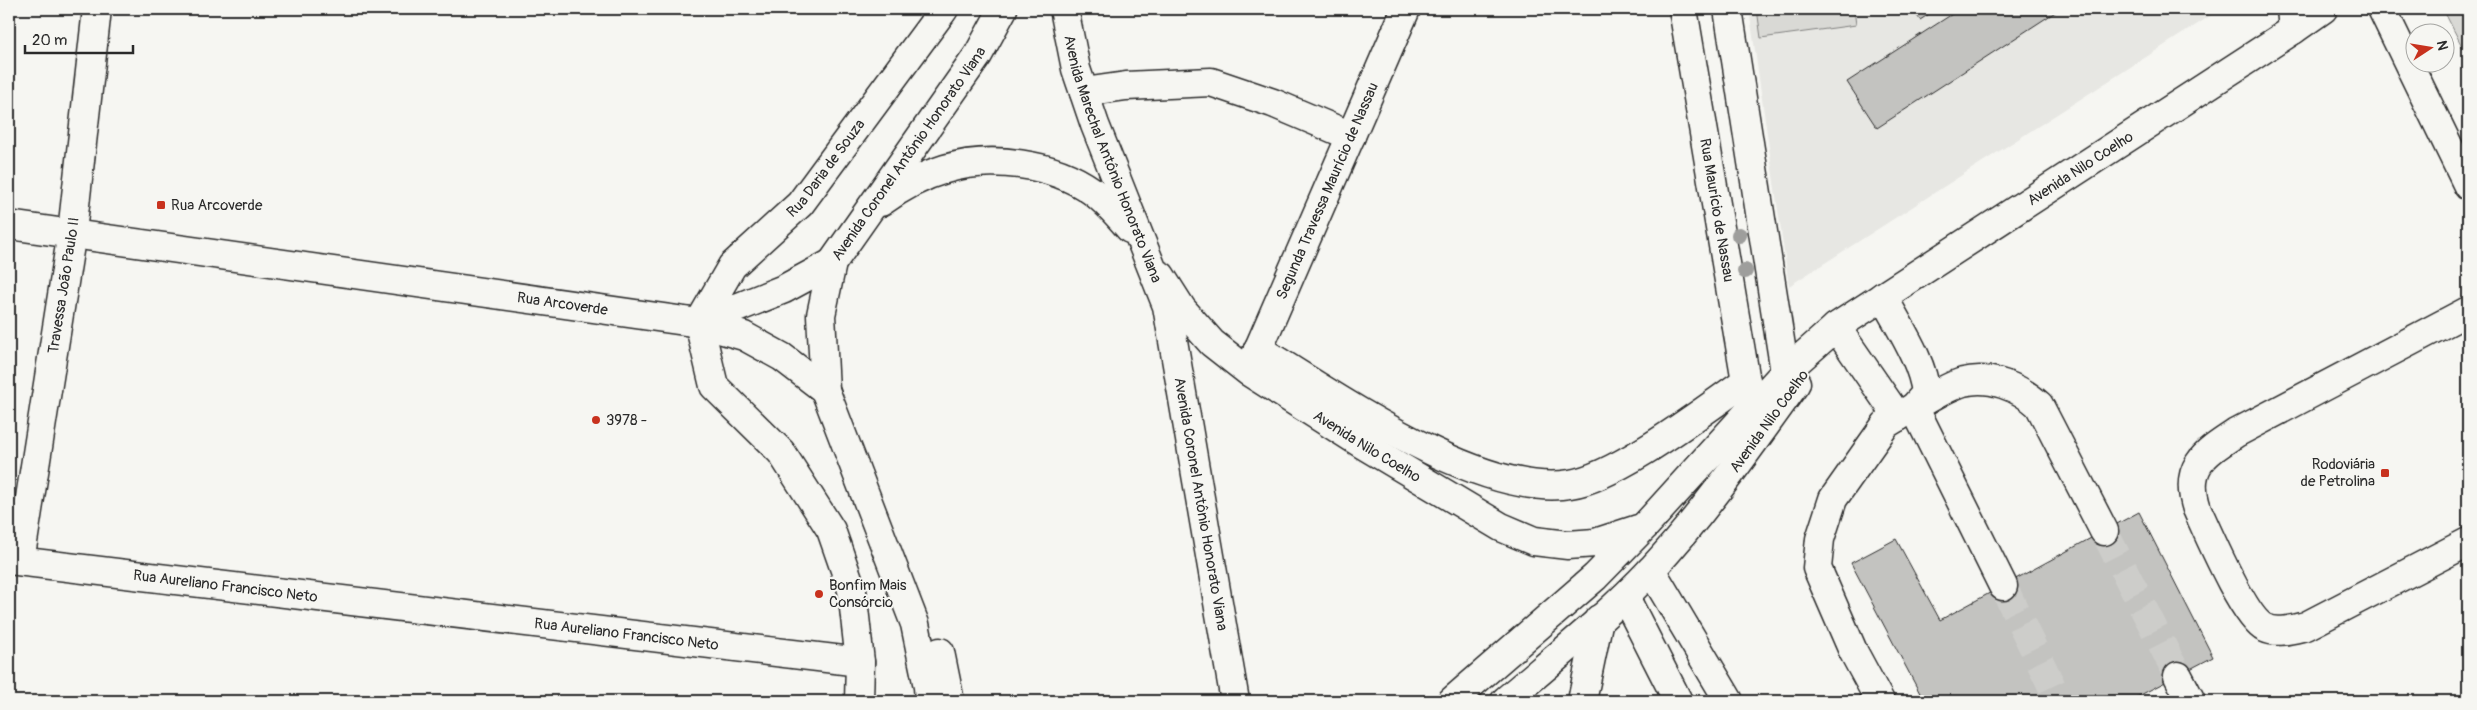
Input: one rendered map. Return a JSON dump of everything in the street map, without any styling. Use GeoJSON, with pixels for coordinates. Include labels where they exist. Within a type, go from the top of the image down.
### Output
{"type":"FeatureCollection","features":[{"type":"Feature","properties":{"kind":"main road","name":"Travessa João Paulo II"},"geometry":{"type":"LineString","coordinates":[[14,560],[72,232],[97,9]]}},
{"type":"Feature","properties":{"kind":"main road","name":"Avenida Coronel Antônio Honorato Viana"},"geometry":{"type":"LineString","coordinates":[[928,701],[928,688],[915,624],[825,390],[821,315],[832,263],[978,55],[1004,9]]}},
{"type":"Feature","properties":{"kind":"main road","name":"Avenida Marechal Antônio Honorato Viana"},"geometry":{"type":"LineString","coordinates":[[1064,9],[1076,69],[1167,306]]}},
{"type":"Feature","properties":{"kind":"main road","name":"Segunda Travessa Maurício de Nassau"},"geometry":{"type":"LineString","coordinates":[[1253,361],[1406,9]]}},
{"type":"Feature","properties":{"kind":"main road","name":"Rua Maurício de Nassau"},"geometry":{"type":"LineString","coordinates":[[1683,9],[1751,410]]}},
{"type":"Feature","properties":{"kind":"main road"},"geometry":{"type":"LineString","coordinates":[[1728,9],[1785,372]]}},
{"type":"Feature","properties":{"kind":"main road","name":"Avenida Nilo Coelho"},"geometry":{"type":"LineString","coordinates":[[1452,701],[1595,577],[1644,527],[1785,372],[1836,327],[2292,20],[2323,9]]}},
{"type":"Feature","properties":{"kind":"main road"},"geometry":{"type":"LineString","coordinates":[[2382,9],[2468,186]]}},
{"type":"Feature","properties":{"kind":"main road","name":"Rua Daria de Souza"},"geometry":{"type":"LineString","coordinates":[[699,323],[732,266],[800,204],[939,10]]}},
{"type":"Feature","properties":{"kind":"main road"},"geometry":{"type":"LineString","coordinates":[[1084,92],[1126,86],[1211,82],[1273,103],[1351,136]]}},
{"type":"Feature","properties":{"kind":"main road"},"geometry":{"type":"LineString","coordinates":[[868,212],[898,190],[945,169],[966,164],[1016,165],[1068,178],[1091,191],[1114,209],[1143,246]]}},
{"type":"Feature","properties":{"kind":"main road","name":"Rua Arcoverde"},"geometry":{"type":"LineString","coordinates":[[9,225],[72,232],[699,323],[744,336],[782,357],[825,390]]}},
{"type":"Feature","properties":{"kind":"main road","name":"Avenida Nilo Coelho"},"geometry":{"type":"LineString","coordinates":[[1143,246],[1182,308],[1212,343],[1253,361],[1362,444],[1501,527],[1534,540],[1568,546],[1595,543],[1644,527]]}},
{"type":"Feature","properties":{"kind":"main road"},"geometry":{"type":"LineString","coordinates":[[832,263],[784,289],[699,323],[714,386],[781,452],[831,530],[852,590],[860,662],[858,701]]}},
{"type":"Feature","properties":{"kind":"main road"},"geometry":{"type":"LineString","coordinates":[[1883,296],[1924,381],[1926,392],[1906,412]]}},
{"type":"Feature","properties":{"kind":"main road","name":"Avenida Coronel Antônio Honorato Viana"},"geometry":{"type":"LineString","coordinates":[[1167,306],[1234,701]]}},
{"type":"Feature","properties":{"kind":"main road"},"geometry":{"type":"LineString","coordinates":[[2468,311],[2236,433],[2206,454],[2194,474],[2191,491],[2196,509],[2246,608],[2265,628],[2288,631],[2306,626],[2468,542]]}},
{"type":"Feature","properties":{"kind":"main road"},"geometry":{"type":"LineString","coordinates":[[1836,327],[1906,412],[2003,586]]}},
{"type":"Feature","properties":{"kind":"main road","name":"Avenida Nilo Coelho"},"geometry":{"type":"LineString","coordinates":[[1505,701],[1624,597],[1651,570],[1726,482],[1836,327]]}},
{"type":"Feature","properties":{"kind":"main road"},"geometry":{"type":"LineString","coordinates":[[1253,361],[1469,468],[1533,486],[1571,484],[1607,472],[1667,435],[1746,380]]}},
{"type":"Feature","properties":{"kind":"main road"},"geometry":{"type":"LineString","coordinates":[[1880,701],[1853,651],[1817,568],[1820,539],[1833,499],[1886,424],[1963,382],[1984,380],[2003,383],[2028,395],[2039,405],[2104,531]]}},
{"type":"Feature","properties":{"kind":"main road","name":"Avenida Coronel Antônio Honorato Viana"},"geometry":{"type":"LineString","coordinates":[[825,390],[899,533],[939,646],[950,701]]}},
{"type":"Feature","properties":{"kind":"main road","name":"Rua Aureliano Francisco Neto"},"geometry":{"type":"LineString","coordinates":[[14,560],[860,662]]}},
{"type":"Feature","properties":{"kind":"main road"},"geometry":{"type":"LineString","coordinates":[[1651,570],[1729,701]]}},
{"type":"Feature","properties":{"kind":"main road"},"geometry":{"type":"LineString","coordinates":[[1624,597],[1678,701]]}},
{"type":"Feature","properties":{"kind":"main road"},"geometry":{"type":"LineString","coordinates":[[1582,701],[1599,619]]}},
{"type":"Feature","properties":{"kind":"main road"},"geometry":{"type":"LineString","coordinates":[[2178,676],[2191,701]]}},
{"type":"Feature","properties":{"kind":"shaded area"},"geometry":{"type":"Polygon","coordinates":[[[1749,9],[2221,9],[1789,286],[1749,9]]]}},
{"type":"Feature","properties":{"kind":"shaded area"},"geometry":{"type":"Polygon","coordinates":[[[1757,9],[1854,9],[1856,25],[1761,38],[1757,9]]]}},
{"type":"Feature","properties":{"kind":"shaded area"},"geometry":{"type":"Polygon","coordinates":[[[2443,9],[2468,9],[2468,58],[2454,31],[2454,22],[2450,22],[2443,9]]]}},
{"type":"Feature","properties":{"kind":"building"},"geometry":{"type":"Polygon","coordinates":[[[1913,9],[1937,9],[1920,20],[1913,9]]]}},
{"type":"Feature","properties":{"kind":"building"},"geometry":{"type":"Polygon","coordinates":[[[1960,9],[2060,9],[1877,128],[1847,82],[1960,9]]]}},
{"type":"Feature","properties":{"kind":"building"},"geometry":{"type":"Polygon","coordinates":[[[2139,512],[2213,657],[2129,701],[1924,701],[1851,563],[1896,539],[1940,620],[2139,512]]]}},
{"type":"Feature","properties":{"kind":"tunnel"},"geometry":{"type":"LineString","coordinates":[[2104,531],[2178,676]]}},
{"type":"Feature","properties":{"kind":"tunnel"},"geometry":{"type":"LineString","coordinates":[[2003,586],[2059,701]]}},
{"type":"Feature","properties":{"kind":"place","name":"Rua Arcoverde"},"geometry":{"type":"Point","coordinates":[161,205]}},
{"type":"Feature","properties":{"kind":"place","name":"3978 -"},"geometry":{"type":"Point","coordinates":[596,420]}},
{"type":"Feature","properties":{"kind":"place","name":"Rodoviária de Petrolina"},"geometry":{"type":"Point","coordinates":[2385,473]}},
{"type":"Feature","properties":{"kind":"place","name":"Bonfim Mais Consórcio"},"geometry":{"type":"Point","coordinates":[819,594]}}]}
